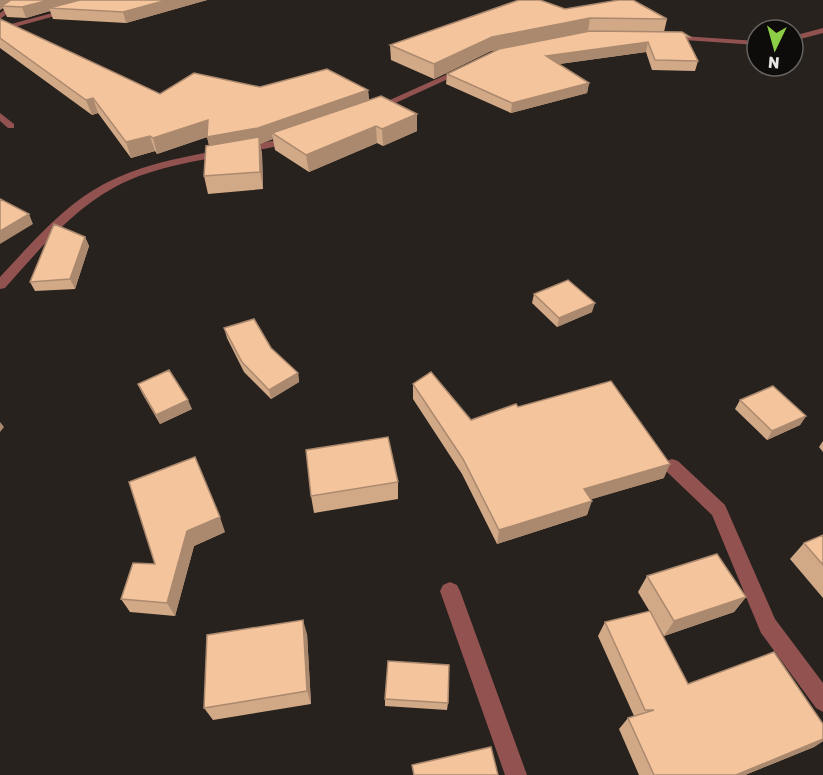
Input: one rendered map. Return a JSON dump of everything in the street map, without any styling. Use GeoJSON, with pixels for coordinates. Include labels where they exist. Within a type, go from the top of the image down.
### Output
{"type":"FeatureCollection","features":[{"type":"Feature","properties":{"kind":"street"},"geometry":{"type":"LineString","coordinates":[[0,17],[22,0]]}},
{"type":"Feature","properties":{"kind":"street"},"geometry":{"type":"LineString","coordinates":[[0,29],[110,0]]}},
{"type":"Feature","properties":{"kind":"street"},"geometry":{"type":"LineString","coordinates":[[805,35],[823,30]]}},
{"type":"Feature","properties":{"kind":"street"},"geometry":{"type":"LineString","coordinates":[[655,36],[745,42]]}},
{"type":"Feature","properties":{"kind":"street"},"geometry":{"type":"LineString","coordinates":[[360,115],[411,96],[474,65]]}},
{"type":"Feature","properties":{"kind":"street"},"geometry":{"type":"LineString","coordinates":[[0,116],[11,126]]}},
{"type":"Feature","properties":{"kind":"street"},"geometry":{"type":"LineString","coordinates":[[0,285],[54,228],[98,193],[131,175],[179,163],[263,149],[307,134]]}},
{"type":"Feature","properties":{"kind":"street"},"geometry":{"type":"LineString","coordinates":[[672,466],[719,510],[768,626],[823,701]]}},
{"type":"Feature","properties":{"kind":"street"},"geometry":{"type":"LineString","coordinates":[[450,591],[516,775]]}},
{"type":"Feature","properties":{"kind":"building"},"geometry":{"type":"Polygon","coordinates":[[[11,0],[49,0],[22,7],[2,6],[11,0]]]}},
{"type":"Feature","properties":{"kind":"building"},"geometry":{"type":"Polygon","coordinates":[[[80,0],[167,0],[123,12],[49,8],[80,0]]]}},
{"type":"Feature","properties":{"kind":"building"},"geometry":{"type":"Polygon","coordinates":[[[519,0],[540,0],[565,9],[619,0],[633,0],[667,19],[590,18],[492,37],[434,64],[390,45],[519,0]]]}},
{"type":"Feature","properties":{"kind":"building"},"geometry":{"type":"Polygon","coordinates":[[[0,19],[160,94],[194,73],[260,87],[327,69],[368,90],[258,128],[207,137],[208,120],[153,138],[150,136],[126,142],[93,98],[86,100],[0,38],[0,19]]]}},
{"type":"Feature","properties":{"kind":"building"},"geometry":{"type":"Polygon","coordinates":[[[590,31],[682,32],[690,37],[686,37],[698,61],[655,60],[648,42],[546,56],[589,83],[512,103],[447,74],[499,49],[590,31]]]}},
{"type":"Feature","properties":{"kind":"building"},"geometry":{"type":"Polygon","coordinates":[[[381,96],[417,114],[382,129],[376,126],[306,155],[272,133],[381,96]]]}},
{"type":"Feature","properties":{"kind":"building"},"geometry":{"type":"Polygon","coordinates":[[[259,137],[260,172],[204,176],[206,146],[259,137]]]}},
{"type":"Feature","properties":{"kind":"building"},"geometry":{"type":"Polygon","coordinates":[[[0,199],[29,214],[0,231],[0,199]]]}},
{"type":"Feature","properties":{"kind":"building"},"geometry":{"type":"Polygon","coordinates":[[[54,224],[85,237],[70,279],[30,282],[54,224]]]}},
{"type":"Feature","properties":{"kind":"building"},"geometry":{"type":"Polygon","coordinates":[[[568,280],[595,303],[559,318],[534,294],[568,280]]]}},
{"type":"Feature","properties":{"kind":"building"},"geometry":{"type":"Polygon","coordinates":[[[254,319],[271,348],[298,373],[269,390],[242,362],[224,328],[254,319]]]}},
{"type":"Feature","properties":{"kind":"building"},"geometry":{"type":"Polygon","coordinates":[[[169,370],[188,400],[156,415],[138,384],[169,370]]]}},
{"type":"Feature","properties":{"kind":"building"},"geometry":{"type":"Polygon","coordinates":[[[431,372],[471,420],[516,404],[518,407],[611,381],[670,464],[584,489],[592,501],[499,530],[463,459],[413,384],[431,372]]]}},
{"type":"Feature","properties":{"kind":"building"},"geometry":{"type":"Polygon","coordinates":[[[773,386],[806,416],[772,431],[740,400],[773,386]]]}},
{"type":"Feature","properties":{"kind":"building"},"geometry":{"type":"Polygon","coordinates":[[[388,437],[398,482],[311,496],[306,450],[388,437]]]}},
{"type":"Feature","properties":{"kind":"building"},"geometry":{"type":"Polygon","coordinates":[[[195,457],[220,517],[187,531],[167,603],[121,599],[133,563],[155,564],[129,482],[195,457]]]}},
{"type":"Feature","properties":{"kind":"building"},"geometry":{"type":"Polygon","coordinates":[[[823,535],[823,565],[804,543],[823,535]]]}},
{"type":"Feature","properties":{"kind":"building"},"geometry":{"type":"Polygon","coordinates":[[[717,554],[746,597],[674,621],[647,576],[717,554]]]}},
{"type":"Feature","properties":{"kind":"building"},"geometry":{"type":"Polygon","coordinates":[[[650,611],[688,684],[774,652],[823,724],[823,739],[736,775],[654,775],[628,718],[654,710],[645,710],[605,622],[650,611]]]}},
{"type":"Feature","properties":{"kind":"building"},"geometry":{"type":"Polygon","coordinates":[[[303,620],[307,691],[204,708],[207,635],[303,620]]]}},
{"type":"Feature","properties":{"kind":"building"},"geometry":{"type":"Polygon","coordinates":[[[388,661],[449,665],[448,703],[385,699],[388,661]]]}},
{"type":"Feature","properties":{"kind":"building"},"geometry":{"type":"Polygon","coordinates":[[[491,747],[498,775],[414,775],[412,765],[491,747]]]}}]}
